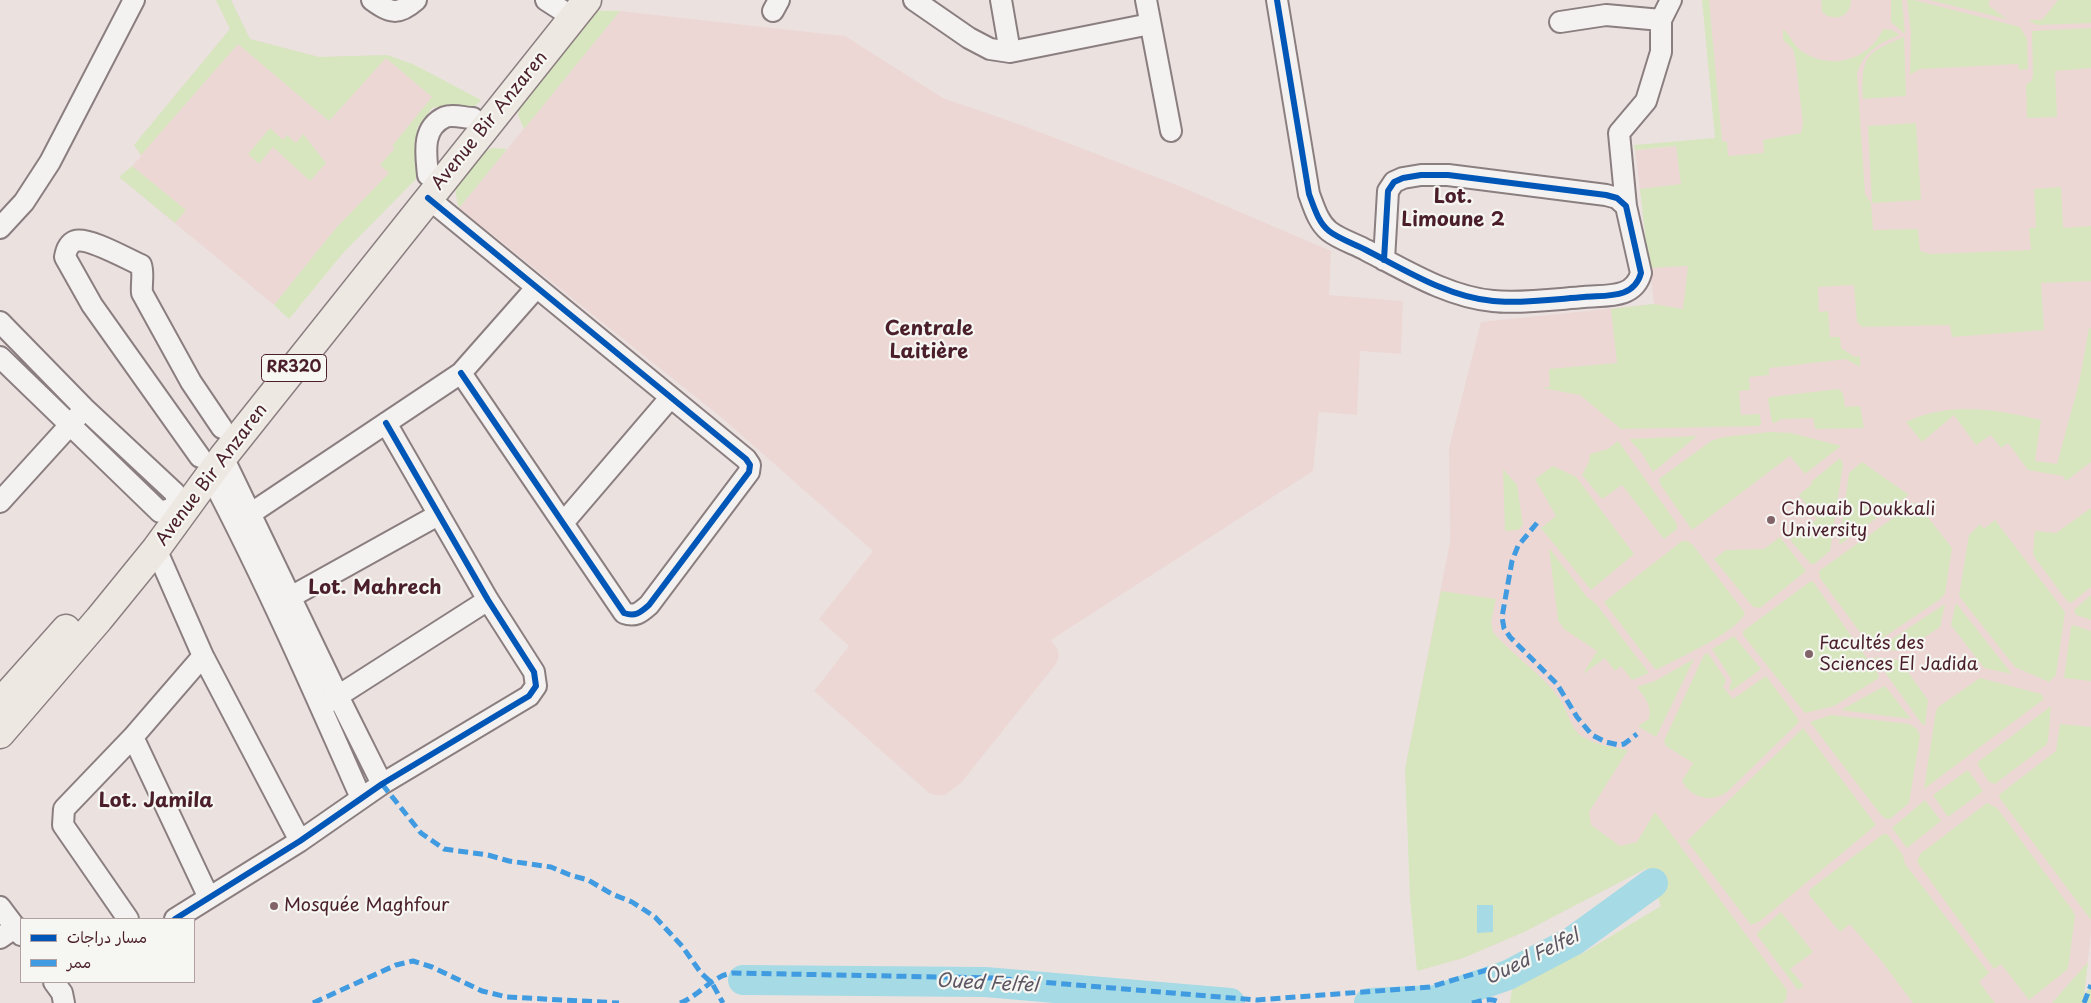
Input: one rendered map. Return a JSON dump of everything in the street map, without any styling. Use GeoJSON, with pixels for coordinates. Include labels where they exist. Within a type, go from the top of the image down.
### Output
{"type":"FeatureCollection","features":[{"type":"Feature","properties":{"kind":"highway","name":"Avenue Bir Anzaren"},"geometry":{"type":"LineString","coordinates":[[211,463],[222,428],[428,187],[473,118],[567,5]]}},
{"type":"Feature","properties":{"kind":"highway","name":"Avenue Bir Anzaren"},"geometry":{"type":"LineString","coordinates":[[0,703],[175,508],[428,187],[567,5]]}},
{"type":"Feature","properties":{"kind":"highway","name":"Avenue Bir Anzaren"},"geometry":{"type":"LineString","coordinates":[[0,734],[99,619],[156,549],[175,508]]}},
{"type":"Feature","properties":{"kind":"street"},"geometry":{"type":"LineString","coordinates":[[2,220],[42,177],[134,0]]}},
{"type":"Feature","properties":{"kind":"street"},"geometry":{"type":"LineString","coordinates":[[368,1],[387,10],[397,11],[405,9],[416,0]]}},
{"type":"Feature","properties":{"kind":"street"},"geometry":{"type":"LineString","coordinates":[[914,0],[962,33],[990,49],[1010,52],[1150,24]]}},
{"type":"Feature","properties":{"kind":"street"},"geometry":{"type":"LineString","coordinates":[[1001,0],[1010,52]]}},
{"type":"Feature","properties":{"kind":"street"},"geometry":{"type":"LineString","coordinates":[[1146,0],[1171,131]]}},
{"type":"Feature","properties":{"kind":"street"},"geometry":{"type":"LineString","coordinates":[[1277,0],[1309,194],[1316,215],[1329,230],[1384,260],[1450,292],[1493,301],[1560,299],[1621,294],[1632,289],[1638,283],[1641,273],[1626,206],[1620,132],[1646,101],[1661,52],[1660,20],[1671,0]]}},
{"type":"Feature","properties":{"kind":"street"},"geometry":{"type":"LineString","coordinates":[[1560,22],[1606,16],[1660,20]]}},
{"type":"Feature","properties":{"kind":"street"},"geometry":{"type":"LineString","coordinates":[[1384,260],[1388,191],[1394,182],[1403,178],[1422,175],[1448,175],[1606,195],[1617,198],[1626,206]]}},
{"type":"Feature","properties":{"kind":"street"},"geometry":{"type":"LineString","coordinates":[[428,187],[536,288],[746,459],[750,465],[749,472],[641,613],[632,616],[624,613],[617,606],[461,372]]}},
{"type":"Feature","properties":{"kind":"street"},"geometry":{"type":"LineString","coordinates":[[222,428],[191,382],[142,294],[143,271],[141,265],[87,241],[74,241],[67,248],[65,257],[92,305],[250,514],[321,707],[361,798]]}},
{"type":"Feature","properties":{"kind":"street"},"geometry":{"type":"LineString","coordinates":[[250,514],[461,372],[536,288]]}},
{"type":"Feature","properties":{"kind":"street"},"geometry":{"type":"LineString","coordinates":[[0,322],[84,408],[175,508]]}},
{"type":"Feature","properties":{"kind":"street"},"geometry":{"type":"LineString","coordinates":[[0,357],[70,426],[175,508]]}},
{"type":"Feature","properties":{"kind":"street"},"geometry":{"type":"LineString","coordinates":[[563,523],[670,398]]}},
{"type":"Feature","properties":{"kind":"street"},"geometry":{"type":"LineString","coordinates":[[0,502],[70,426],[84,408]]}},
{"type":"Feature","properties":{"kind":"street"},"geometry":{"type":"LineString","coordinates":[[177,918],[300,841],[382,784],[528,696],[536,686],[534,672],[488,600],[386,423]]}},
{"type":"Feature","properties":{"kind":"street"},"geometry":{"type":"LineString","coordinates":[[211,463],[282,602],[338,696],[382,784]]}},
{"type":"Feature","properties":{"kind":"street"},"geometry":{"type":"LineString","coordinates":[[282,602],[438,515]]}},
{"type":"Feature","properties":{"kind":"street"},"geometry":{"type":"LineString","coordinates":[[156,549],[203,656],[300,841]]}},
{"type":"Feature","properties":{"kind":"street"},"geometry":{"type":"LineString","coordinates":[[321,707],[488,600]]}},
{"type":"Feature","properties":{"kind":"street"},"geometry":{"type":"LineString","coordinates":[[127,918],[63,825],[62,816],[64,810],[134,737],[203,656]]}},
{"type":"Feature","properties":{"kind":"street"},"geometry":{"type":"LineString","coordinates":[[134,737],[209,898]]}},
{"type":"Feature","properties":{"kind":"street"},"geometry":{"type":"LineString","coordinates":[[0,908],[12,933]]}},
{"type":"Feature","properties":{"kind":"street"},"geometry":{"type":"LineString","coordinates":[[55,983],[62,994],[64,1003]]}},
{"type":"Feature","properties":{"kind":"shaded area"},"geometry":{"type":"Polygon","coordinates":[[[216,0],[231,0],[250,39],[319,57],[387,55],[415,65],[444,108],[433,107],[417,127],[417,147],[336,228],[274,305],[119,177],[126,173],[141,156],[134,145],[230,29],[216,0]]]}},
{"type":"Feature","properties":{"kind":"shaded area","name":"Chouaib Doukkali University"},"geometry":{"type":"Polygon","coordinates":[[[1709,0],[2091,0],[2091,932],[2084,996],[2078,1003],[1698,1003],[1647,868],[1524,932],[1463,958],[1417,971],[1405,769],[1450,542],[1449,448],[1481,322],[1654,304],[1635,150],[1721,142],[1709,0]]]}},
{"type":"Feature","properties":{"kind":"shaded area","name":"Centrale Laitière"},"geometry":{"type":"Polygon","coordinates":[[[620,11],[845,36],[943,98],[1024,126],[1177,185],[1331,251],[1329,295],[1403,301],[1401,354],[1360,351],[1357,415],[1319,412],[1313,471],[1051,640],[1057,648],[1059,657],[1056,664],[961,783],[945,795],[929,793],[814,691],[849,646],[819,619],[873,551],[722,418],[459,208],[620,11]]]}},
{"type":"Feature","properties":{"kind":"green space"},"geometry":{"type":"Polygon","coordinates":[[[216,0],[231,0],[250,39],[319,57],[387,55],[415,65],[481,100],[473,108],[468,109],[433,107],[417,128],[416,179],[344,252],[289,319],[274,305],[336,228],[389,173],[380,165],[395,148],[392,146],[432,97],[386,58],[329,121],[238,44],[141,155],[134,145],[230,29],[216,0]]]}},
{"type":"Feature","properties":{"kind":"green space"},"geometry":{"type":"Polygon","coordinates":[[[1702,0],[1709,0],[1722,141],[1727,142],[1728,156],[1764,153],[1763,140],[1801,133],[1803,123],[1795,57],[1793,49],[1783,40],[1783,29],[1799,49],[1810,56],[1822,60],[1835,61],[1847,60],[1858,55],[1877,40],[1883,29],[1892,30],[1900,35],[1885,41],[1873,49],[1864,59],[1857,74],[1865,194],[1871,203],[1873,230],[1918,229],[1920,251],[1931,254],[2031,250],[2029,228],[2036,228],[2034,189],[2061,187],[2063,228],[2091,226],[2091,281],[2041,283],[2044,330],[1952,337],[1950,325],[1862,327],[1857,322],[1854,285],[1818,287],[1819,312],[1828,311],[1830,337],[1840,337],[1841,348],[1855,357],[1860,356],[1860,367],[1846,359],[1769,368],[1769,375],[1749,377],[1750,390],[1739,391],[1741,415],[1760,414],[1761,424],[1759,426],[1621,429],[1580,395],[1542,388],[1550,387],[1549,369],[1617,363],[1611,309],[1654,304],[1683,309],[1688,266],[1649,268],[1640,189],[1681,184],[1676,146],[1635,150],[1634,145],[1715,138],[1702,0]]]}},
{"type":"Feature","properties":{"kind":"green space"},"geometry":{"type":"Polygon","coordinates":[[[1821,0],[1851,0],[1848,11],[1836,18],[1822,12],[1821,0]]]}},
{"type":"Feature","properties":{"kind":"green space"},"geometry":{"type":"Polygon","coordinates":[[[1891,0],[1902,0],[1905,34],[1891,22],[1891,0]]]}},
{"type":"Feature","properties":{"kind":"green space"},"geometry":{"type":"Polygon","coordinates":[[[1907,0],[1914,0],[2020,27],[2027,39],[2028,69],[2019,70],[2018,64],[1920,69],[1910,75],[1911,32],[1907,0]]]}},
{"type":"Feature","properties":{"kind":"green space"},"geometry":{"type":"Polygon","coordinates":[[[1929,0],[1989,0],[1989,6],[2007,19],[1929,0]]]}},
{"type":"Feature","properties":{"kind":"green space"},"geometry":{"type":"Polygon","coordinates":[[[2058,0],[2091,0],[2091,23],[2037,25],[2028,20],[2042,20],[2058,0]]]}},
{"type":"Feature","properties":{"kind":"green space"},"geometry":{"type":"Polygon","coordinates":[[[597,11],[620,11],[524,129],[518,115],[519,110],[597,11]]]}},
{"type":"Feature","properties":{"kind":"green space"},"geometry":{"type":"Polygon","coordinates":[[[2091,28],[2091,68],[2055,71],[2057,117],[2027,118],[2026,85],[2032,80],[2033,74],[2032,31],[2091,28]]]}},
{"type":"Feature","properties":{"kind":"green space"},"geometry":{"type":"Polygon","coordinates":[[[1904,37],[1906,96],[1863,99],[1863,74],[1868,58],[1881,48],[1904,37]]]}},
{"type":"Feature","properties":{"kind":"green space"},"geometry":{"type":"Polygon","coordinates":[[[1916,123],[1921,200],[1872,203],[1868,126],[1916,123]]]}},
{"type":"Feature","properties":{"kind":"green space"},"geometry":{"type":"Polygon","coordinates":[[[270,128],[283,140],[287,135],[296,143],[303,134],[326,163],[310,181],[273,147],[259,164],[248,154],[270,128]]]}},
{"type":"Feature","properties":{"kind":"green space"},"geometry":{"type":"Polygon","coordinates":[[[493,148],[507,149],[459,208],[456,190],[459,180],[478,158],[493,148]]]}},
{"type":"Feature","properties":{"kind":"green space"},"geometry":{"type":"Polygon","coordinates":[[[132,166],[186,210],[175,223],[119,177],[132,166]]]}},
{"type":"Feature","properties":{"kind":"green space"},"geometry":{"type":"Polygon","coordinates":[[[2089,328],[2091,328],[2091,462],[2066,481],[2063,476],[2028,470],[2008,443],[2001,448],[1991,435],[1976,445],[1954,415],[1922,442],[1906,422],[1922,415],[1956,409],[1990,410],[2041,420],[2035,461],[2057,464],[2079,383],[2089,328]]]}},
{"type":"Feature","properties":{"kind":"green space"},"geometry":{"type":"Polygon","coordinates":[[[1839,389],[1843,394],[1845,407],[1860,406],[1864,428],[1817,429],[1815,428],[1813,418],[1781,419],[1775,423],[1772,422],[1768,399],[1770,397],[1839,389]]]}},
{"type":"Feature","properties":{"kind":"green space"},"geometry":{"type":"Polygon","coordinates":[[[1770,432],[1791,433],[1841,446],[1805,474],[1790,456],[1692,530],[1660,484],[1659,479],[1711,441],[1723,437],[1770,432]]]}},
{"type":"Feature","properties":{"kind":"green space"},"geometry":{"type":"Polygon","coordinates":[[[1697,436],[1653,472],[1641,452],[1629,439],[1697,436]]]}},
{"type":"Feature","properties":{"kind":"green space"},"geometry":{"type":"Polygon","coordinates":[[[1618,441],[1677,524],[1677,529],[1664,539],[1622,485],[1602,499],[1582,475],[1589,462],[1590,454],[1608,449],[1618,441]]]}},
{"type":"Feature","properties":{"kind":"green space"},"geometry":{"type":"Polygon","coordinates":[[[1840,458],[1843,464],[1830,551],[1814,564],[1811,564],[1790,540],[1817,519],[1799,495],[1812,484],[1811,482],[1840,458]]]}},
{"type":"Feature","properties":{"kind":"green space"},"geometry":{"type":"Polygon","coordinates":[[[1862,462],[1909,495],[1839,545],[1849,473],[1862,462]]]}},
{"type":"Feature","properties":{"kind":"green space"},"geometry":{"type":"Polygon","coordinates":[[[1553,466],[1576,477],[1634,554],[1591,590],[1541,528],[1556,516],[1535,479],[1553,466]]]}},
{"type":"Feature","properties":{"kind":"green space"},"geometry":{"type":"Polygon","coordinates":[[[1503,469],[1517,485],[1523,525],[1518,530],[1505,531],[1503,469]]]}},
{"type":"Feature","properties":{"kind":"green space"},"geometry":{"type":"Polygon","coordinates":[[[1914,503],[1918,505],[1952,548],[1945,594],[1875,643],[1868,643],[1820,578],[1819,571],[1914,503]]]}},
{"type":"Feature","properties":{"kind":"green space"},"geometry":{"type":"Polygon","coordinates":[[[2091,508],[2091,587],[2071,603],[2067,601],[2035,558],[2033,553],[2035,531],[2056,533],[2091,508]]]}},
{"type":"Feature","properties":{"kind":"green space"},"geometry":{"type":"Polygon","coordinates":[[[1995,520],[2065,612],[2056,675],[2049,682],[2015,667],[1959,596],[1969,535],[1980,524],[1984,529],[1995,520]]]}},
{"type":"Feature","properties":{"kind":"green space"},"geometry":{"type":"Polygon","coordinates":[[[1780,537],[1806,571],[1760,608],[1753,607],[1714,559],[1726,550],[1764,549],[1780,537]]]}},
{"type":"Feature","properties":{"kind":"green space"},"geometry":{"type":"Polygon","coordinates":[[[1682,541],[1692,544],[1745,613],[1731,628],[1719,636],[1692,652],[1655,669],[1604,602],[1682,541]]]}},
{"type":"Feature","properties":{"kind":"green space"},"geometry":{"type":"Polygon","coordinates":[[[1549,548],[1587,597],[1596,604],[1649,673],[1632,680],[1621,666],[1615,671],[1605,658],[1583,674],[1597,651],[1564,629],[1558,620],[1549,548]]]}},
{"type":"Feature","properties":{"kind":"green space"},"geometry":{"type":"Polygon","coordinates":[[[1811,581],[1879,678],[1834,706],[1805,713],[1743,635],[1743,631],[1811,581]]]}},
{"type":"Feature","properties":{"kind":"green space"},"geometry":{"type":"Polygon","coordinates":[[[1441,591],[1496,599],[1491,621],[1493,632],[1554,691],[1575,730],[1588,740],[1628,750],[1589,812],[1591,825],[1620,846],[1637,842],[1655,812],[1787,990],[1786,1000],[1782,1003],[1510,1003],[1512,989],[1519,981],[1583,953],[1661,906],[1647,868],[1524,932],[1463,958],[1417,971],[1410,898],[1405,769],[1441,591]]]}},
{"type":"Feature","properties":{"kind":"green space"},"geometry":{"type":"Polygon","coordinates":[[[2091,595],[2091,620],[2076,615],[2074,610],[2091,595]]]}},
{"type":"Feature","properties":{"kind":"green space"},"geometry":{"type":"Polygon","coordinates":[[[1956,603],[2012,674],[1984,668],[1951,625],[1956,603]]]}},
{"type":"Feature","properties":{"kind":"green space"},"geometry":{"type":"Polygon","coordinates":[[[1945,604],[1940,627],[1904,651],[1877,649],[1945,604]]]}},
{"type":"Feature","properties":{"kind":"green space"},"geometry":{"type":"Polygon","coordinates":[[[2073,625],[2091,631],[2091,681],[2064,678],[2071,627],[2073,625]]]}},
{"type":"Feature","properties":{"kind":"green space"},"geometry":{"type":"Polygon","coordinates":[[[1734,636],[1761,669],[1731,691],[1729,688],[1732,680],[1712,649],[1734,636]]]}},
{"type":"Feature","properties":{"kind":"green space"},"geometry":{"type":"Polygon","coordinates":[[[1708,653],[1726,680],[1723,687],[1733,699],[1766,676],[1799,722],[1728,791],[1722,795],[1709,798],[1696,795],[1686,787],[1682,781],[1693,763],[1666,746],[1664,741],[1704,655],[1708,653]]]}},
{"type":"Feature","properties":{"kind":"green space"},"geometry":{"type":"Polygon","coordinates":[[[1874,657],[1899,660],[1928,700],[1925,725],[1922,724],[1874,657]]]}},
{"type":"Feature","properties":{"kind":"green space"},"geometry":{"type":"Polygon","coordinates":[[[1694,659],[1656,737],[1638,726],[1649,719],[1650,710],[1637,687],[1655,681],[1694,659]]]}},
{"type":"Feature","properties":{"kind":"green space"},"geometry":{"type":"Polygon","coordinates":[[[1980,678],[2041,694],[2044,699],[1924,789],[1938,707],[1980,678]]]}},
{"type":"Feature","properties":{"kind":"green space"},"geometry":{"type":"Polygon","coordinates":[[[1885,686],[1911,719],[1841,710],[1881,688],[1885,686]]]}},
{"type":"Feature","properties":{"kind":"green space"},"geometry":{"type":"Polygon","coordinates":[[[2051,706],[2046,745],[1995,784],[1989,782],[1978,762],[2051,706]]]}},
{"type":"Feature","properties":{"kind":"green space"},"geometry":{"type":"Polygon","coordinates":[[[1831,715],[1909,724],[1917,729],[1920,736],[1909,803],[1890,819],[1886,819],[1881,815],[1810,722],[1831,715]]]}},
{"type":"Feature","properties":{"kind":"green space"},"geometry":{"type":"Polygon","coordinates":[[[2060,724],[2091,727],[2091,920],[1999,797],[2000,794],[2056,751],[2060,724]]]}},
{"type":"Feature","properties":{"kind":"green space"},"geometry":{"type":"Polygon","coordinates":[[[1803,728],[1876,825],[1760,921],[1751,925],[1687,841],[1803,728]]]}},
{"type":"Feature","properties":{"kind":"green space"},"geometry":{"type":"Polygon","coordinates":[[[1968,770],[1983,791],[1948,817],[1933,795],[1968,770]]]}},
{"type":"Feature","properties":{"kind":"green space"},"geometry":{"type":"Polygon","coordinates":[[[1925,800],[1941,821],[1907,848],[1892,828],[1925,800]]]}},
{"type":"Feature","properties":{"kind":"green space"},"geometry":{"type":"Polygon","coordinates":[[[1987,803],[1997,808],[2075,916],[2068,969],[2029,1000],[2001,964],[1994,969],[1917,862],[1920,854],[1987,803]]]}},
{"type":"Feature","properties":{"kind":"green space"},"geometry":{"type":"Polygon","coordinates":[[[1883,834],[1887,834],[1903,855],[1905,864],[1989,973],[1979,982],[1995,1003],[1913,1003],[1850,924],[1840,932],[1809,895],[1809,891],[1813,887],[1883,834]]]}},
{"type":"Feature","properties":{"kind":"green space"},"geometry":{"type":"Polygon","coordinates":[[[1781,912],[1813,952],[1790,969],[1804,986],[1798,990],[1757,935],[1781,912]]]}},
{"type":"Feature","properties":{"kind":"green space"},"geometry":{"type":"Polygon","coordinates":[[[2088,962],[2084,995],[2091,985],[2091,1003],[2052,1003],[2088,962]]]}},
{"type":"Feature","properties":{"kind":"water"},"geometry":{"type":"Polygon","coordinates":[[[1477,905],[1493,905],[1493,932],[1477,933],[1477,905]]]}},
{"type":"Feature","properties":{"kind":"waterway","name":"Oued Felfel"},"geometry":{"type":"LineString","coordinates":[[1369,1003],[1436,1000],[1508,975],[1573,941],[1653,883]]}},
{"type":"Feature","properties":{"kind":"waterway","name":"Oued Felfel"},"geometry":{"type":"LineString","coordinates":[[743,980],[985,982],[1230,1003]]}},
{"type":"Feature","properties":{"kind":"marked path"},"geometry":{"type":"LineString","coordinates":[[1537,523],[1518,546],[1512,561],[1502,617],[1504,628],[1510,637],[1557,684],[1577,717],[1592,735],[1606,742],[1619,745],[1624,744],[1637,734]]}},
{"type":"Feature","properties":{"kind":"marked path"},"geometry":{"type":"LineString","coordinates":[[382,784],[421,833],[444,849],[551,867],[588,880],[612,894],[632,902],[655,917],[682,946],[701,973],[712,983],[723,1003]]}},
{"type":"Feature","properties":{"kind":"marked path"},"geometry":{"type":"LineString","coordinates":[[313,1003],[396,965],[413,961],[432,967],[482,991],[507,997],[619,1003]]}},
{"type":"Feature","properties":{"kind":"marked path"},"geometry":{"type":"LineString","coordinates":[[680,1003],[718,978],[732,973],[993,978],[1257,1000],[1430,987],[1490,969]]}},
{"type":"Feature","properties":{"kind":"marked path"},"geometry":{"type":"LineString","coordinates":[[2084,1003],[2091,985]]}},
{"type":"Feature","properties":{"kind":"marked path"},"geometry":{"type":"LineString","coordinates":[[1472,1003],[1490,1000],[1500,1003]]}},
{"type":"Feature","properties":{"kind":"cycle path"},"geometry":{"type":"LineString","coordinates":[[1277,0],[1309,194],[1319,219],[1329,231],[1337,236],[1427,282],[1460,294],[1493,301],[1526,302],[1618,294],[1632,287],[1641,273],[1626,206],[1617,198],[1448,175],[1421,175],[1403,178],[1394,182],[1388,191],[1384,260]]}},
{"type":"Feature","properties":{"kind":"cycle path"},"geometry":{"type":"LineString","coordinates":[[428,198],[746,459],[750,465],[749,472],[649,605],[637,614],[624,613],[461,373]]}},
{"type":"Feature","properties":{"kind":"cycle path"},"geometry":{"type":"LineString","coordinates":[[177,918],[300,841],[382,784],[529,696],[536,686],[534,672],[488,600],[386,423]]}},
{"type":"Feature","properties":{"kind":"place","name":"Chouaib Doukkali University"},"geometry":{"type":"Point","coordinates":[1771,520]}},
{"type":"Feature","properties":{"kind":"place","name":"Facultés des Sciences El Jadida"},"geometry":{"type":"Point","coordinates":[1809,654]}},
{"type":"Feature","properties":{"kind":"place","name":"Mosquée Maghfour"},"geometry":{"type":"Point","coordinates":[274,906]}},
{"type":"Feature","properties":{"kind":"district","name":"Lot. Limoune 2"},"geometry":{"type":"Point","coordinates":[1453,208]}},
{"type":"Feature","properties":{"kind":"district","name":"Centrale Laitière"},"geometry":{"type":"Point","coordinates":[929,340]}},
{"type":"Feature","properties":{"kind":"district","name":"Lot. Mahrech"},"geometry":{"type":"Point","coordinates":[375,588]}},
{"type":"Feature","properties":{"kind":"district","name":"Lot. Jamila"},"geometry":{"type":"Point","coordinates":[156,801]}}]}
